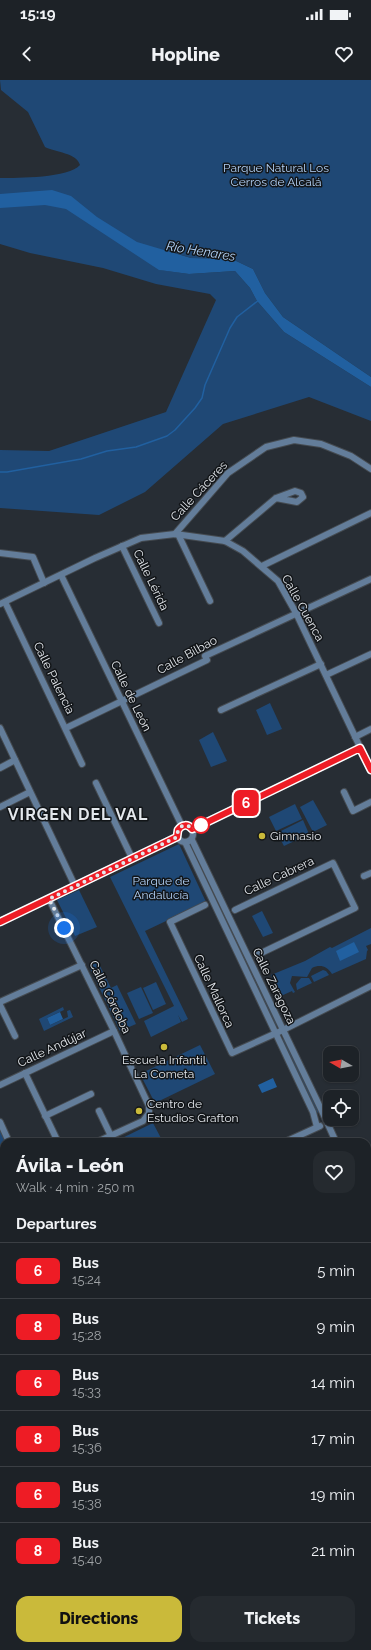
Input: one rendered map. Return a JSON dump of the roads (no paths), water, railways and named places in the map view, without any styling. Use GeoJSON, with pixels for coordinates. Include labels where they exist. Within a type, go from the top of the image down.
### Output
{"type":"FeatureCollection","features":[{"type":"Feature","properties":{"kind":"street","name":"Calle Cáceres"},"geometry":{"type":"LineString","coordinates":[[177,534],[228,473],[266,447],[294,440],[321,444],[351,456],[371,469]]}},
{"type":"Feature","properties":{"kind":"street"},"geometry":{"type":"LineString","coordinates":[[225,541],[276,498]]}},
{"type":"Feature","properties":{"kind":"street"},"geometry":{"type":"LineString","coordinates":[[262,566],[371,513]]}},
{"type":"Feature","properties":{"kind":"street","name":"Calle Cuenca"},"geometry":{"type":"LineString","coordinates":[[3,603],[141,538],[177,534],[225,541],[244,551],[278,581],[296,613],[371,770]]}},
{"type":"Feature","properties":{"kind":"street"},"geometry":{"type":"LineString","coordinates":[[177,534],[210,601]]}},
{"type":"Feature","properties":{"kind":"street","name":"Calle Lérida"},"geometry":{"type":"LineString","coordinates":[[122,546],[159,623]]}},
{"type":"Feature","properties":{"kind":"street"},"geometry":{"type":"LineString","coordinates":[[0,553],[33,557],[44,583]]}},
{"type":"Feature","properties":{"kind":"street","name":"Calle de León"},"geometry":{"type":"LineString","coordinates":[[60,575],[182,826]]}},
{"type":"Feature","properties":{"kind":"street","name":"Calle Bilbao"},"geometry":{"type":"LineString","coordinates":[[66,728],[207,660],[205,656],[371,579]]}},
{"type":"Feature","properties":{"kind":"street","name":"Calle Palencia"},"geometry":{"type":"LineString","coordinates":[[3,603],[66,728],[82,764]]}},
{"type":"Feature","properties":{"kind":"street"},"geometry":{"type":"LineString","coordinates":[[326,675],[371,654]]}},
{"type":"Feature","properties":{"kind":"street"},"geometry":{"type":"LineString","coordinates":[[221,710],[321,664]]}},
{"type":"Feature","properties":{"kind":"street"},"geometry":{"type":"LineString","coordinates":[[0,728],[75,886]]}},
{"type":"Feature","properties":{"kind":"street"},"geometry":{"type":"LineString","coordinates":[[355,737],[371,729]]}},
{"type":"Feature","properties":{"kind":"street"},"geometry":{"type":"LineString","coordinates":[[192,829],[360,748]]}},
{"type":"Feature","properties":{"kind":"street"},"geometry":{"type":"LineString","coordinates":[[0,768],[15,760]]}},
{"type":"Feature","properties":{"kind":"street"},"geometry":{"type":"LineString","coordinates":[[96,783],[132,858]]}},
{"type":"Feature","properties":{"kind":"street"},"geometry":{"type":"LineString","coordinates":[[0,807],[30,792]]}},
{"type":"Feature","properties":{"kind":"street"},"geometry":{"type":"LineString","coordinates":[[344,792],[353,811],[371,802]]}},
{"type":"Feature","properties":{"kind":"street"},"geometry":{"type":"LineString","coordinates":[[182,826],[188,826],[192,829],[194,834],[192,840],[184,842],[177,837],[178,830],[182,826]]}},
{"type":"Feature","properties":{"kind":"street"},"geometry":{"type":"LineString","coordinates":[[0,922],[177,837]]}},
{"type":"Feature","properties":{"kind":"street","name":"Calle Zaragoza"},"geometry":{"type":"LineString","coordinates":[[192,840],[323,1112]]}},
{"type":"Feature","properties":{"kind":"street","name":"Calle Zaragoza"},"geometry":{"type":"LineString","coordinates":[[184,842],[275,1032],[312,1112],[317,1127]]}},
{"type":"Feature","properties":{"kind":"street","name":"Calle Cabrera"},"geometry":{"type":"LineString","coordinates":[[235,910],[333,863],[355,908],[257,955]]}},
{"type":"Feature","properties":{"kind":"street"},"geometry":{"type":"LineString","coordinates":[[364,876],[371,873]]}},
{"type":"Feature","properties":{"kind":"street","name":"Calle Córdoba"},"geometry":{"type":"LineString","coordinates":[[49,899],[149,1106],[149,1113],[143,1121],[111,1136]]}},
{"type":"Feature","properties":{"kind":"street","name":"Calle Mallorca"},"geometry":{"type":"LineString","coordinates":[[204,905],[170,922],[232,1052],[275,1032],[283,1030],[371,986]]}},
{"type":"Feature","properties":{"kind":"street"},"geometry":{"type":"LineString","coordinates":[[15,1036],[0,1003],[82,965]]}},
{"type":"Feature","properties":{"kind":"street","name":"Calle Andújar"},"geometry":{"type":"LineString","coordinates":[[0,1085],[114,1031]]}},
{"type":"Feature","properties":{"kind":"street"},"geometry":{"type":"LineString","coordinates":[[25,1073],[56,1138]]}},
{"type":"Feature","properties":{"kind":"street"},"geometry":{"type":"LineString","coordinates":[[45,1116],[91,1094]]}},
{"type":"Feature","properties":{"kind":"street"},"geometry":{"type":"LineString","coordinates":[[99,1111],[111,1136],[106,1138]]}},
{"type":"Feature","properties":{"kind":"street"},"geometry":{"type":"LineString","coordinates":[[0,1122],[7,1138]]}},
{"type":"Feature","properties":{"kind":"street"},"geometry":{"type":"LineString","coordinates":[[294,1138],[323,1125]]}},
{"type":"Feature","properties":{"kind":"street","name":"Calle Zaragoza"},"geometry":{"type":"LineString","coordinates":[[328,1126],[334,1138]]}},
{"type":"Feature","properties":{"kind":"waterway"},"geometry":{"type":"LineString","coordinates":[[0,472],[81,459],[107,451],[136,447],[167,436],[175,430],[202,398],[205,385],[230,328],[237,317],[259,300]]}},
{"type":"Feature","properties":{"kind":"place","name":"Gimnasio"},"geometry":{"type":"Point","coordinates":[262,836]}},
{"type":"Feature","properties":{"kind":"place","name":"Escuela Infantil La Cometa"},"geometry":{"type":"Point","coordinates":[164,1047]}},
{"type":"Feature","properties":{"kind":"place","name":"Centro de Estudios Grafton"},"geometry":{"type":"Point","coordinates":[139,1111]}},
{"type":"Feature","properties":{"kind":"district","name":"VIRGEN DEL VAL"},"geometry":{"type":"Point","coordinates":[78,814]}},
{"type":"Feature","properties":{"kind":"park label","name":"Parque Natural Los Cerros de Alcalá"},"geometry":{"type":"Point","coordinates":[276,175]}},
{"type":"Feature","properties":{"kind":"park label","name":"Parque de Andalucía"},"geometry":{"type":"Point","coordinates":[161,888]}},
{"type":"Feature","properties":{"kind":"water label","name":"Río Henares"},"geometry":{"type":"Point","coordinates":[201,251]}}]}
